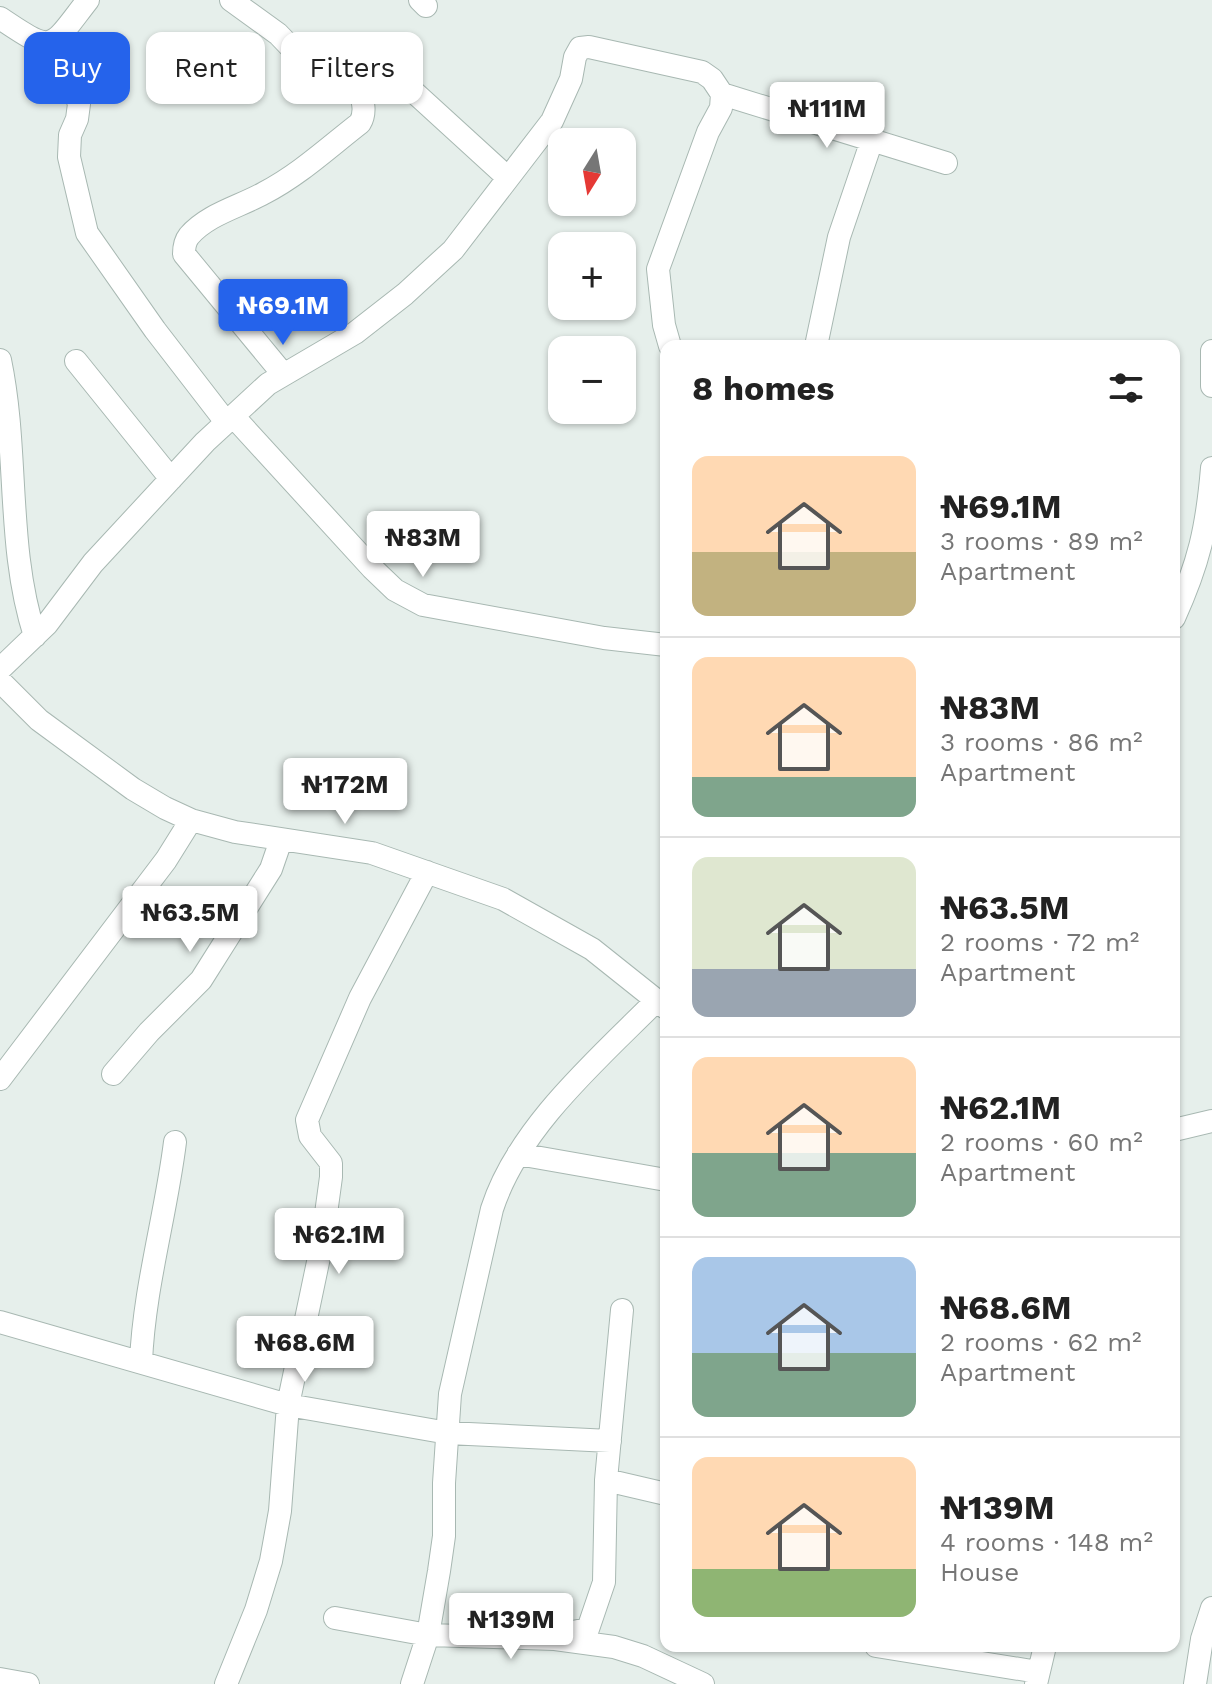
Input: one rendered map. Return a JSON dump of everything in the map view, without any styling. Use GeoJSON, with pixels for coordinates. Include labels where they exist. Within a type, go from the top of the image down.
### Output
{"type":"FeatureCollection","features":[{"type":"Feature","properties":{"kind":"street"},"geometry":{"type":"LineString","coordinates":[[62,32],[88,0]]}},
{"type":"Feature","properties":{"kind":"street"},"geometry":{"type":"LineString","coordinates":[[231,0],[253,13],[281,37]]}},
{"type":"Feature","properties":{"kind":"street"},"geometry":{"type":"LineString","coordinates":[[0,18],[24,34]]}},
{"type":"Feature","properties":{"kind":"street"},"geometry":{"type":"LineString","coordinates":[[0,669],[35,636],[93,563],[230,419],[283,374],[355,333],[405,294],[453,250],[552,121],[571,79],[580,48],[589,47],[702,72],[712,79],[722,94],[721,108],[708,132],[658,269],[668,340]]}},
{"type":"Feature","properties":{"kind":"street"},"geometry":{"type":"LineString","coordinates":[[722,94],[946,163]]}},
{"type":"Feature","properties":{"kind":"street"},"geometry":{"type":"LineString","coordinates":[[423,100],[508,178]]}},
{"type":"Feature","properties":{"kind":"street"},"geometry":{"type":"LineString","coordinates":[[79,104],[70,135],[69,157],[87,233],[155,330],[230,419],[395,590],[423,605],[604,638],[660,644]]}},
{"type":"Feature","properties":{"kind":"street"},"geometry":{"type":"LineString","coordinates":[[283,374],[184,254],[184,246],[188,237],[218,214],[266,193],[300,171],[360,123],[363,104]]}},
{"type":"Feature","properties":{"kind":"street"},"geometry":{"type":"LineString","coordinates":[[817,340],[839,237],[872,140]]}},
{"type":"Feature","properties":{"kind":"street"},"geometry":{"type":"LineString","coordinates":[[1212,351],[1212,386]]}},
{"type":"Feature","properties":{"kind":"street"},"geometry":{"type":"LineString","coordinates":[[0,360],[9,419],[8,518],[26,608],[35,636]]}},
{"type":"Feature","properties":{"kind":"street"},"geometry":{"type":"LineString","coordinates":[[76,361],[171,479]]}},
{"type":"Feature","properties":{"kind":"street"},"geometry":{"type":"LineString","coordinates":[[1180,605],[1203,541],[1212,468]]}},
{"type":"Feature","properties":{"kind":"street"},"geometry":{"type":"LineString","coordinates":[[0,681],[39,720],[133,789],[191,820],[235,832],[372,853],[503,899],[575,938],[660,1003]]}},
{"type":"Feature","properties":{"kind":"street"},"geometry":{"type":"LineString","coordinates":[[0,1079],[166,860],[191,820]]}},
{"type":"Feature","properties":{"kind":"street"},"geometry":{"type":"LineString","coordinates":[[113,1074],[201,980],[271,869],[281,840]]}},
{"type":"Feature","properties":{"kind":"street"},"geometry":{"type":"LineString","coordinates":[[226,1684],[256,1610],[271,1561],[280,1511],[288,1405],[322,1243],[331,1163],[310,1136],[307,1120],[360,998],[427,872]]}},
{"type":"Feature","properties":{"kind":"street"},"geometry":{"type":"LineString","coordinates":[[412,1684],[428,1635],[444,1536],[450,1394],[492,1209],[501,1182],[518,1154],[570,1089],[660,1005]]}},
{"type":"Feature","properties":{"kind":"street"},"geometry":{"type":"LineString","coordinates":[[1180,1129],[1212,1121]]}},
{"type":"Feature","properties":{"kind":"street"},"geometry":{"type":"LineString","coordinates":[[141,1362],[142,1327],[168,1199],[175,1142]]}},
{"type":"Feature","properties":{"kind":"street"},"geometry":{"type":"LineString","coordinates":[[518,1154],[660,1179]]}},
{"type":"Feature","properties":{"kind":"street"},"geometry":{"type":"LineString","coordinates":[[555,1639],[567,1632],[591,1626],[593,1608],[604,1582],[606,1480],[622,1310]]}},
{"type":"Feature","properties":{"kind":"street"},"geometry":{"type":"LineString","coordinates":[[0,1322],[288,1405],[448,1433],[610,1441]]}},
{"type":"Feature","properties":{"kind":"street"},"geometry":{"type":"LineString","coordinates":[[606,1480],[660,1493]]}},
{"type":"Feature","properties":{"kind":"street"},"geometry":{"type":"LineString","coordinates":[[1195,1684],[1202,1639],[1212,1608]]}},
{"type":"Feature","properties":{"kind":"street"},"geometry":{"type":"LineString","coordinates":[[335,1618],[428,1635],[555,1639],[614,1647],[643,1656],[703,1684]]}},
{"type":"Feature","properties":{"kind":"street"},"geometry":{"type":"LineString","coordinates":[[906,1652],[1037,1678],[1044,1652]]}},
{"type":"Feature","properties":{"kind":"street"},"geometry":{"type":"LineString","coordinates":[[0,1679],[28,1684]]}}]}
